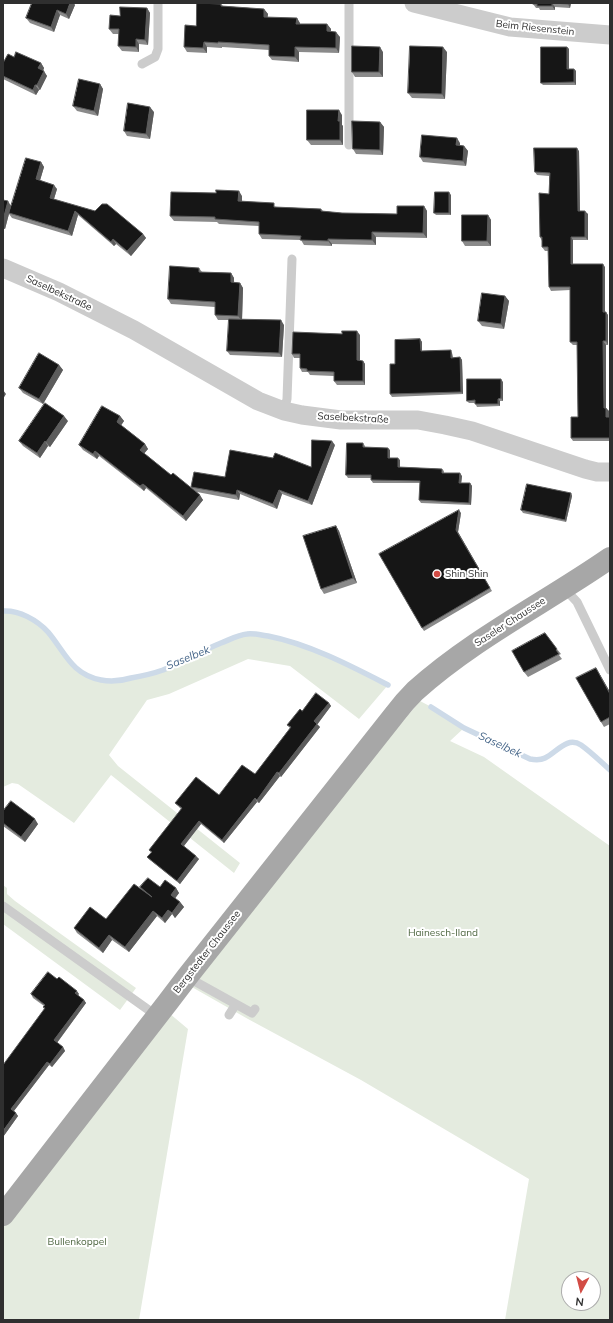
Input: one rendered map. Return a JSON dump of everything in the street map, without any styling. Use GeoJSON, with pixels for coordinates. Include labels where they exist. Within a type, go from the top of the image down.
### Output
{"type":"FeatureCollection","features":[{"type":"Feature","properties":{"kind":"main road","name":"Saseler Chaussee"},"geometry":{"type":"LineString","coordinates":[[414,692],[469,648],[521,613],[564,588],[610,558]]}},
{"type":"Feature","properties":{"kind":"main road","name":"Bergstedter Chaussee"},"geometry":{"type":"LineString","coordinates":[[3,1215],[187,976],[414,692]]}},
{"type":"Feature","properties":{"kind":"street","name":"Beim Riesenstein"},"geometry":{"type":"LineString","coordinates":[[414,3],[510,27],[610,35]]}},
{"type":"Feature","properties":{"kind":"street","name":"Saselbekstraße"},"geometry":{"type":"LineString","coordinates":[[3,268],[59,292],[134,330],[258,401],[284,411],[341,420],[418,420],[445,425],[472,431],[586,469],[597,472],[610,472]]}},
{"type":"Feature","properties":{"kind":"lane"},"geometry":{"type":"LineString","coordinates":[[142,64],[155,57],[158,49],[158,3]]}},
{"type":"Feature","properties":{"kind":"lane"},"geometry":{"type":"LineString","coordinates":[[349,3],[349,145]]}},
{"type":"Feature","properties":{"kind":"lane"},"geometry":{"type":"LineString","coordinates":[[284,411],[287,399],[292,258]]}},
{"type":"Feature","properties":{"kind":"lane"},"geometry":{"type":"LineString","coordinates":[[564,588],[577,602],[610,670]]}},
{"type":"Feature","properties":{"kind":"lane"},"geometry":{"type":"LineString","coordinates":[[3,906],[157,1016]]}},
{"type":"Feature","properties":{"kind":"lane"},"geometry":{"type":"LineString","coordinates":[[187,976],[252,1013],[255,1009]]}},
{"type":"Feature","properties":{"kind":"lane"},"geometry":{"type":"LineString","coordinates":[[229,1015],[236,1004]]}},
{"type":"Feature","properties":{"kind":"green space"},"geometry":{"type":"Polygon","coordinates":[[[3,611],[22,614],[39,624],[48,632],[70,661],[82,673],[101,680],[115,681],[147,675],[237,636],[247,634],[267,636],[303,646],[388,685],[359,719],[290,666],[248,659],[169,694],[147,700],[109,755],[118,766],[240,863],[234,873],[111,775],[74,823],[18,784],[12,783],[3,787],[3,611]]]}},
{"type":"Feature","properties":{"kind":"green space","name":"Hainesch-Iland"},"geometry":{"type":"Polygon","coordinates":[[[420,701],[441,712],[464,728],[450,741],[484,757],[610,846],[610,1320],[505,1320],[529,1179],[361,1080],[183,982],[420,701]]]}},
{"type":"Feature","properties":{"kind":"green space"},"geometry":{"type":"Polygon","coordinates":[[[3,885],[7,888],[7,894],[15,901],[136,988],[120,1010],[3,924],[3,885]]]}},
{"type":"Feature","properties":{"kind":"green space","name":"Bullenkoppel"},"geometry":{"type":"Polygon","coordinates":[[[163,1008],[188,1029],[139,1320],[3,1320],[3,1215],[163,1008]]]}},
{"type":"Feature","properties":{"kind":"building"},"geometry":{"type":"Polygon","coordinates":[[[32,3],[70,3],[66,14],[57,10],[51,27],[26,18],[32,3]]]}},
{"type":"Feature","properties":{"kind":"building"},"geometry":{"type":"Polygon","coordinates":[[[197,3],[264,9],[264,17],[297,18],[296,24],[327,24],[327,31],[336,32],[336,48],[295,47],[295,57],[269,56],[269,45],[204,42],[203,48],[184,47],[185,25],[196,26],[197,3]]]}},
{"type":"Feature","properties":{"kind":"building"},"geometry":{"type":"Polygon","coordinates":[[[533,3],[552,3],[552,6],[537,6],[537,4],[533,3]]]}},
{"type":"Feature","properties":{"kind":"building"},"geometry":{"type":"Polygon","coordinates":[[[120,7],[147,8],[145,40],[136,39],[136,47],[118,46],[119,29],[109,29],[110,15],[120,16],[120,7]]]}},
{"type":"Feature","properties":{"kind":"building"},"geometry":{"type":"Polygon","coordinates":[[[352,46],[380,47],[379,72],[352,72],[352,46]]]}},
{"type":"Feature","properties":{"kind":"building"},"geometry":{"type":"Polygon","coordinates":[[[410,46],[443,47],[442,94],[408,93],[410,46]]]}},
{"type":"Feature","properties":{"kind":"building"},"geometry":{"type":"Polygon","coordinates":[[[541,47],[567,47],[567,69],[574,69],[574,82],[541,83],[541,47]]]}},
{"type":"Feature","properties":{"kind":"building"},"geometry":{"type":"Polygon","coordinates":[[[16,52],[41,63],[38,68],[44,71],[33,90],[3,76],[3,63],[8,54],[14,57],[16,52]]]}},
{"type":"Feature","properties":{"kind":"building"},"geometry":{"type":"Polygon","coordinates":[[[79,79],[100,84],[94,111],[73,106],[79,79]]]}},
{"type":"Feature","properties":{"kind":"building"},"geometry":{"type":"Polygon","coordinates":[[[128,103],[150,107],[146,134],[124,131],[128,103]]]}},
{"type":"Feature","properties":{"kind":"building"},"geometry":{"type":"Polygon","coordinates":[[[307,110],[339,110],[338,121],[340,121],[340,140],[307,140],[307,110]]]}},
{"type":"Feature","properties":{"kind":"building"},"geometry":{"type":"Polygon","coordinates":[[[352,121],[380,122],[380,150],[353,149],[352,121]]]}},
{"type":"Feature","properties":{"kind":"building"},"geometry":{"type":"Polygon","coordinates":[[[422,135],[457,138],[456,145],[464,146],[463,161],[420,157],[422,135]]]}},
{"type":"Feature","properties":{"kind":"building"},"geometry":{"type":"Polygon","coordinates":[[[534,148],[577,148],[578,211],[585,211],[585,237],[571,237],[571,264],[603,264],[603,312],[606,312],[606,341],[603,341],[604,408],[606,408],[606,417],[610,417],[610,438],[571,438],[571,417],[578,417],[577,342],[570,342],[570,287],[549,287],[548,247],[542,247],[542,237],[540,237],[539,193],[549,194],[550,173],[535,172],[534,148]]]}},
{"type":"Feature","properties":{"kind":"building"},"geometry":{"type":"Polygon","coordinates":[[[26,158],[41,162],[36,179],[54,185],[50,198],[95,211],[102,204],[107,204],[143,234],[127,251],[113,239],[111,242],[75,211],[68,231],[9,213],[26,158]]]}},
{"type":"Feature","properties":{"kind":"building"},"geometry":{"type":"Polygon","coordinates":[[[216,190],[239,191],[238,201],[274,203],[274,207],[321,209],[321,211],[342,213],[397,214],[397,206],[424,206],[423,233],[372,232],[372,240],[300,240],[301,236],[259,234],[259,222],[215,219],[215,217],[170,216],[171,192],[216,193],[216,190]]]}},
{"type":"Feature","properties":{"kind":"building"},"geometry":{"type":"Polygon","coordinates":[[[435,192],[449,192],[449,213],[434,213],[435,192]]]}},
{"type":"Feature","properties":{"kind":"building"},"geometry":{"type":"Polygon","coordinates":[[[3,200],[8,201],[3,220],[3,200]]]}},
{"type":"Feature","properties":{"kind":"building"},"geometry":{"type":"Polygon","coordinates":[[[462,215],[488,215],[487,241],[462,241],[462,215]]]}},
{"type":"Feature","properties":{"kind":"building"},"geometry":{"type":"Polygon","coordinates":[[[170,266],[199,268],[199,272],[231,273],[231,282],[240,283],[238,316],[215,315],[215,302],[168,299],[170,266]]]}},
{"type":"Feature","properties":{"kind":"building"},"geometry":{"type":"Polygon","coordinates":[[[482,293],[505,296],[501,324],[478,321],[482,293]]]}},
{"type":"Feature","properties":{"kind":"building"},"geometry":{"type":"Polygon","coordinates":[[[229,319],[281,320],[279,353],[227,351],[229,319]]]}},
{"type":"Feature","properties":{"kind":"building"},"geometry":{"type":"Polygon","coordinates":[[[342,331],[357,331],[357,360],[363,361],[363,381],[334,381],[334,372],[307,371],[307,369],[300,368],[300,354],[292,354],[293,332],[342,334],[342,331]]]}},
{"type":"Feature","properties":{"kind":"building"},"geometry":{"type":"Polygon","coordinates":[[[420,339],[421,351],[451,350],[451,358],[460,357],[461,392],[390,394],[390,364],[395,364],[395,340],[420,339]]]}},
{"type":"Feature","properties":{"kind":"building"},"geometry":{"type":"Polygon","coordinates":[[[39,353],[59,365],[39,399],[19,388],[39,353]]]}},
{"type":"Feature","properties":{"kind":"building"},"geometry":{"type":"Polygon","coordinates":[[[467,379],[501,379],[501,398],[498,399],[498,404],[475,404],[475,400],[467,401],[467,379]]]}},
{"type":"Feature","properties":{"kind":"building"},"geometry":{"type":"Polygon","coordinates":[[[45,403],[64,416],[37,453],[19,441],[45,403]]]}},
{"type":"Feature","properties":{"kind":"building"},"geometry":{"type":"Polygon","coordinates":[[[102,406],[120,416],[117,422],[145,444],[140,450],[171,475],[173,473],[200,495],[183,516],[143,484],[140,486],[95,451],[93,454],[79,445],[102,406]]]}},
{"type":"Feature","properties":{"kind":"building"},"geometry":{"type":"Polygon","coordinates":[[[312,440],[332,441],[308,501],[279,490],[273,504],[237,490],[236,495],[191,487],[194,472],[225,477],[230,450],[273,458],[275,453],[311,467],[312,440]]]}},
{"type":"Feature","properties":{"kind":"building"},"geometry":{"type":"Polygon","coordinates":[[[347,443],[363,443],[363,447],[388,448],[388,458],[398,458],[398,467],[442,469],[442,473],[460,473],[459,483],[470,483],[469,503],[419,500],[420,481],[371,480],[371,475],[346,475],[347,443]]]}},
{"type":"Feature","properties":{"kind":"building"},"geometry":{"type":"Polygon","coordinates":[[[527,484],[571,493],[565,520],[521,510],[527,484]]]}},
{"type":"Feature","properties":{"kind":"building","name":"Shin Shin"},"geometry":{"type":"Polygon","coordinates":[[[459,510],[456,530],[490,588],[422,628],[379,554],[459,510]]]}},
{"type":"Feature","properties":{"kind":"building"},"geometry":{"type":"Polygon","coordinates":[[[336,526],[353,578],[321,589],[303,536],[336,526]]]}},
{"type":"Feature","properties":{"kind":"building"},"geometry":{"type":"Polygon","coordinates":[[[545,633],[559,654],[524,672],[512,651],[545,633]]]}},
{"type":"Feature","properties":{"kind":"building"},"geometry":{"type":"Polygon","coordinates":[[[596,668],[610,694],[610,717],[601,722],[576,678],[596,668]]]}},
{"type":"Feature","properties":{"kind":"building"},"geometry":{"type":"Polygon","coordinates":[[[316,693],[329,703],[314,721],[317,724],[279,773],[277,772],[257,800],[255,798],[222,840],[199,821],[181,844],[196,856],[177,881],[147,857],[152,852],[149,850],[182,808],[175,803],[196,777],[219,795],[242,765],[255,774],[291,727],[287,725],[300,709],[302,711],[316,693]]]}},
{"type":"Feature","properties":{"kind":"building"},"geometry":{"type":"Polygon","coordinates":[[[11,801],[35,819],[21,837],[3,823],[3,811],[11,801]]]}},
{"type":"Feature","properties":{"kind":"building"},"geometry":{"type":"Polygon","coordinates":[[[148,878],[160,887],[165,880],[176,888],[171,895],[180,902],[172,913],[168,910],[162,918],[153,911],[125,947],[109,935],[99,948],[74,928],[90,907],[106,919],[134,884],[152,897],[140,887],[148,878]]]}},
{"type":"Feature","properties":{"kind":"building"},"geometry":{"type":"Polygon","coordinates":[[[48,972],[57,979],[59,977],[77,991],[75,993],[84,1000],[54,1040],[63,1047],[50,1064],[47,1062],[11,1109],[16,1113],[3,1131],[3,1065],[45,1008],[43,1007],[45,1005],[31,994],[48,972]]]}},
{"type":"Feature","properties":{"kind":"waterway","name":"Saselbek"},"geometry":{"type":"LineString","coordinates":[[3,611],[21,614],[39,624],[48,632],[70,661],[82,673],[101,680],[120,680],[155,673],[206,649],[234,638],[252,634],[268,636],[299,644],[345,663],[388,685]]}},
{"type":"Feature","properties":{"kind":"waterway","name":"Saselbek"},"geometry":{"type":"LineString","coordinates":[[431,707],[464,728],[530,759],[543,759],[562,746],[571,742],[581,745],[610,770]]}},
{"type":"Feature","properties":{"kind":"place","name":"Shin Shin"},"geometry":{"type":"Point","coordinates":[437,574]}}]}
